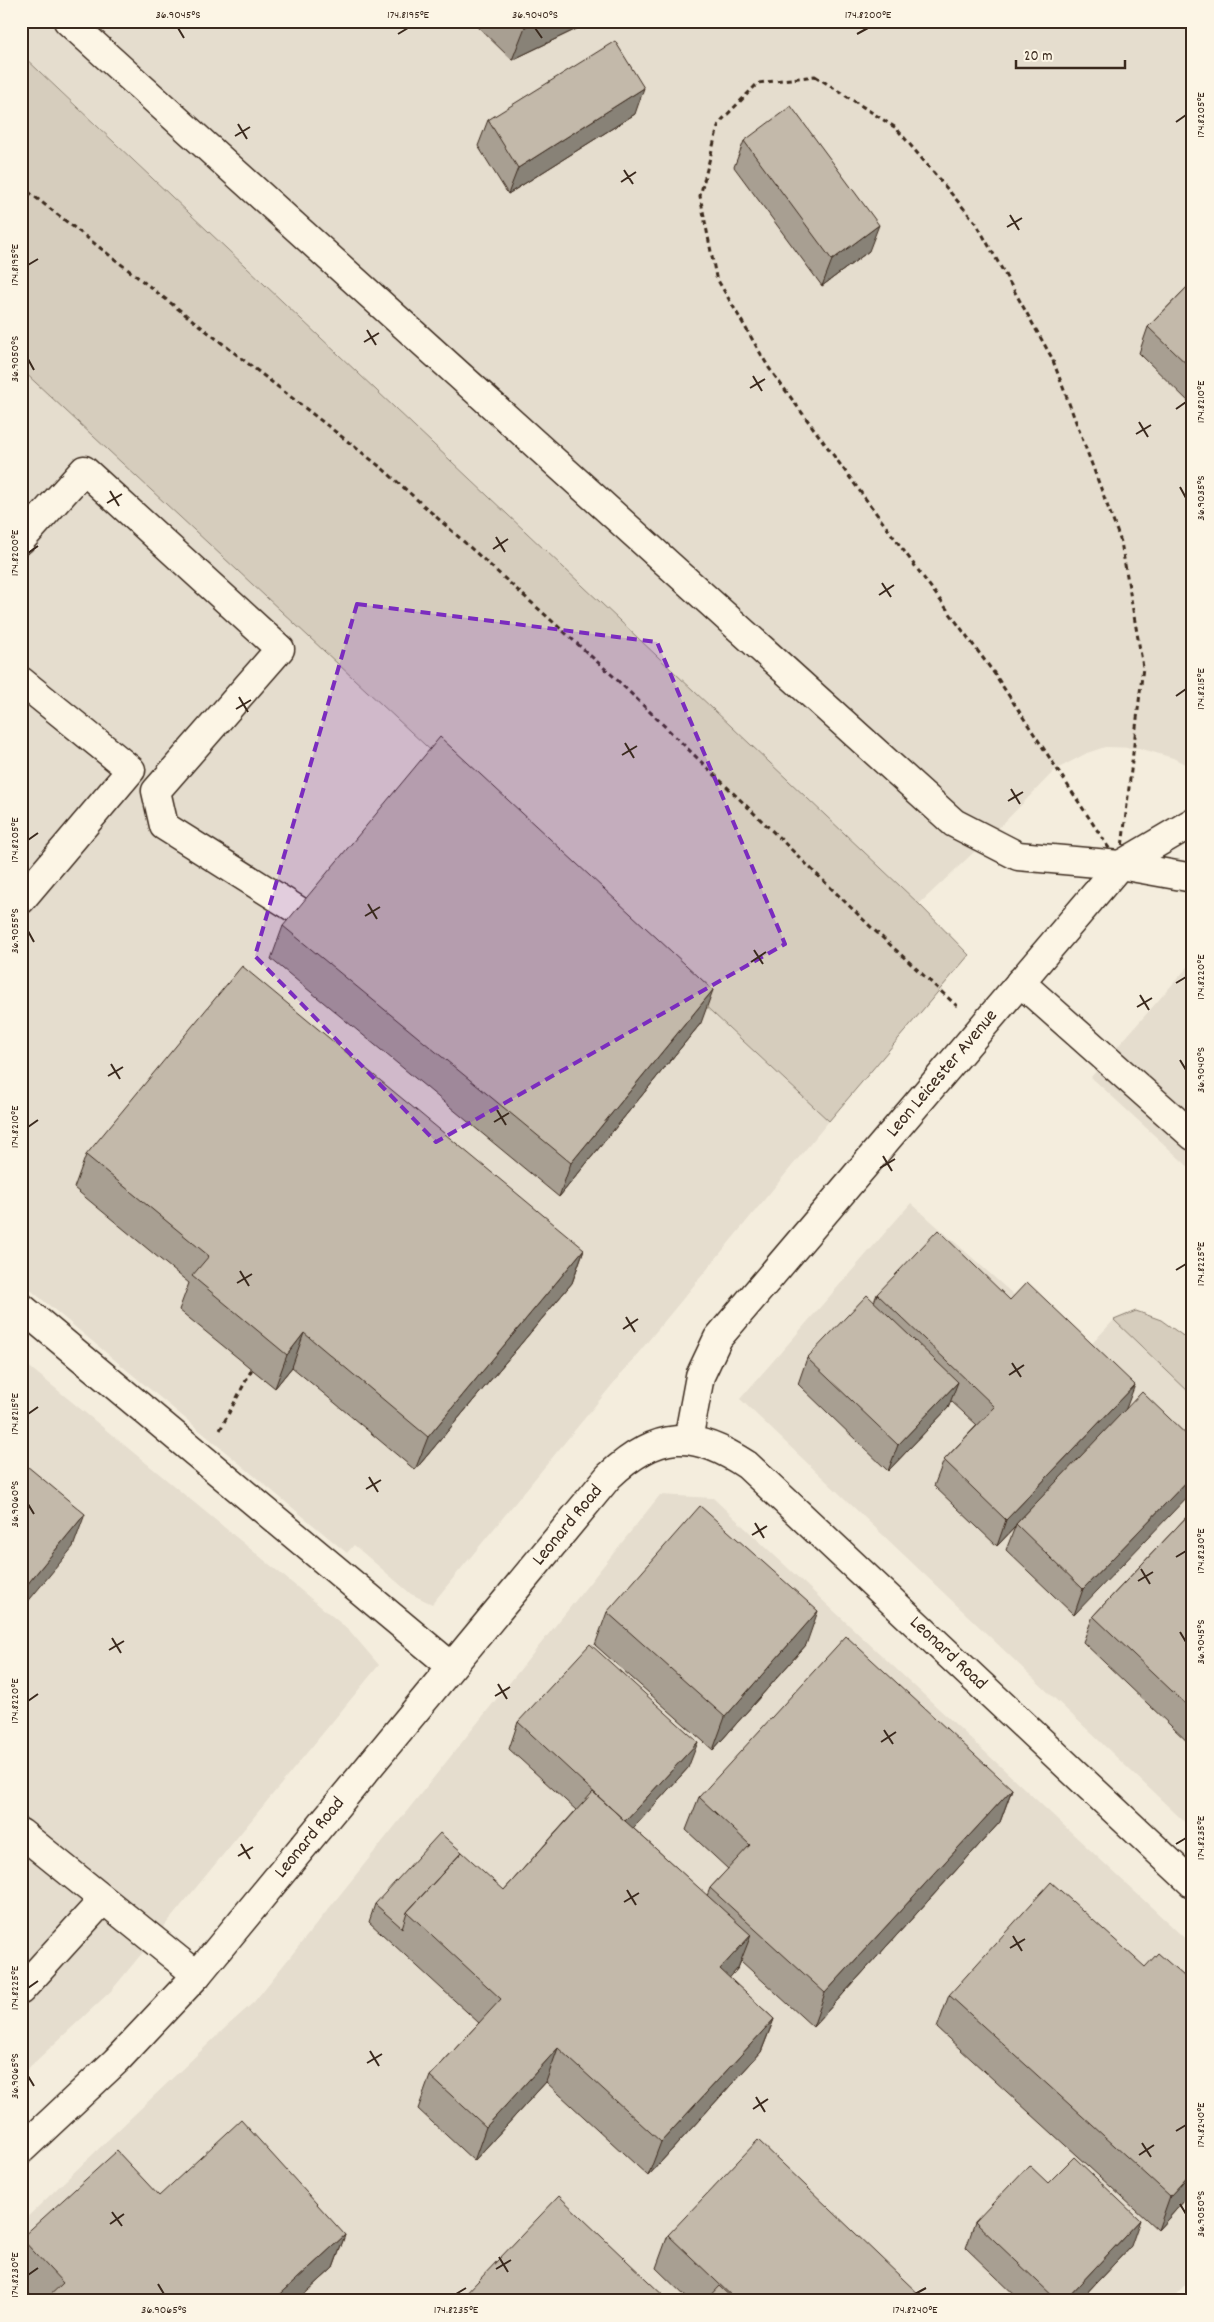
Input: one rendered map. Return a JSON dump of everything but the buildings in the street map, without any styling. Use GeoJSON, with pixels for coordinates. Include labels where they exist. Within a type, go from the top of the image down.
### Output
{"type":"FeatureCollection","features":[{"type":"Feature","properties":{"kind":"street"},"geometry":{"type":"LineString","coordinates":[[68,21],[954,824],[1018,856],[1120,865],[1193,878]]}},
{"type":"Feature","properties":{"kind":"street"},"geometry":{"type":"LineString","coordinates":[[21,540],[84,470],[280,649],[156,791]]}},
{"type":"Feature","properties":{"kind":"street"},"geometry":{"type":"LineString","coordinates":[[21,682],[156,791],[164,826],[307,916]]}},
{"type":"Feature","properties":{"kind":"street"},"geometry":{"type":"LineString","coordinates":[[21,900],[131,770]]}},
{"type":"Feature","properties":{"kind":"street","name":"Leon Leicester Avenue"},"geometry":{"type":"LineString","coordinates":[[688,1440],[700,1376],[718,1338],[1120,865],[1193,822]]}},
{"type":"Feature","properties":{"kind":"street"},"geometry":{"type":"LineString","coordinates":[[1020,982],[1193,1136]]}},
{"type":"Feature","properties":{"kind":"street"},"geometry":{"type":"LineString","coordinates":[[21,1307],[451,1666]]}},
{"type":"Feature","properties":{"kind":"street","name":"Leonard Road"},"geometry":{"type":"LineString","coordinates":[[21,2150],[116,2061],[197,1975],[609,1476],[626,1460],[642,1449],[676,1440],[706,1442],[719,1447],[747,1464],[1193,1884]]}},
{"type":"Feature","properties":{"kind":"street"},"geometry":{"type":"LineString","coordinates":[[21,1833],[197,1975]]}},
{"type":"Feature","properties":{"kind":"street"},"geometry":{"type":"LineString","coordinates":[[21,1990],[103,1900]]}},
{"type":"Feature","properties":{"kind":"path"},"geometry":{"type":"LineString","coordinates":[[815,76],[896,128],[976,223],[1052,358],[1121,542],[1143,667],[1120,865],[994,674],[769,368],[716,276],[700,196],[719,123],[758,83],[815,76]]}},
{"type":"Feature","properties":{"kind":"path"},"geometry":{"type":"LineString","coordinates":[[21,186],[383,469],[612,676],[873,929],[981,1028]]}},
{"type":"Feature","properties":{"kind":"path"},"geometry":{"type":"LineString","coordinates":[[219,1432],[252,1369]]}},
{"type":"Feature","properties":{"kind":"highlighted area"},"geometry":{"type":"Polygon","coordinates":[[[357,604],[657,642],[785,944],[436,1142],[255,956],[357,604]]]}},
{"type":"Feature","properties":{"kind":"shaded area"},"geometry":{"type":"Polygon","coordinates":[[[21,21],[1193,21],[1193,768],[1173,758],[1139,748],[1105,747],[1087,753],[1055,770],[991,836],[919,904],[21,53],[21,21]]]}},
{"type":"Feature","properties":{"kind":"shaded area"},"geometry":{"type":"Polygon","coordinates":[[[21,54],[919,904],[969,955],[829,1121],[21,369],[21,54]]]}},
{"type":"Feature","properties":{"kind":"shaded area"},"geometry":{"type":"Polygon","coordinates":[[[21,369],[829,1121],[432,1604],[411,1594],[354,1545],[347,1553],[21,1282],[21,369]]]}},
{"type":"Feature","properties":{"kind":"shaded area"},"geometry":{"type":"Polygon","coordinates":[[[1193,961],[1193,1171],[1091,1077],[1193,961]]]}},
{"type":"Feature","properties":{"kind":"shaded area"},"geometry":{"type":"Polygon","coordinates":[[[911,1203],[1081,1355],[1114,1320],[1193,1396],[1193,1830],[740,1399],[911,1203]]]}},
{"type":"Feature","properties":{"kind":"shaded area"},"geometry":{"type":"Polygon","coordinates":[[[1136,1311],[1161,1320],[1193,1343],[1193,1396],[1114,1320],[1136,1311]]]}},
{"type":"Feature","properties":{"kind":"shaded area"},"geometry":{"type":"Polygon","coordinates":[[[21,1360],[349,1630],[379,1665],[111,1991],[21,2075],[21,1360]]]}},
{"type":"Feature","properties":{"kind":"shaded area"},"geometry":{"type":"Polygon","coordinates":[[[660,1495],[713,1498],[1193,1946],[1193,2276],[1170,2301],[21,2301],[21,2223],[254,2002],[660,1495]]]}}]}
